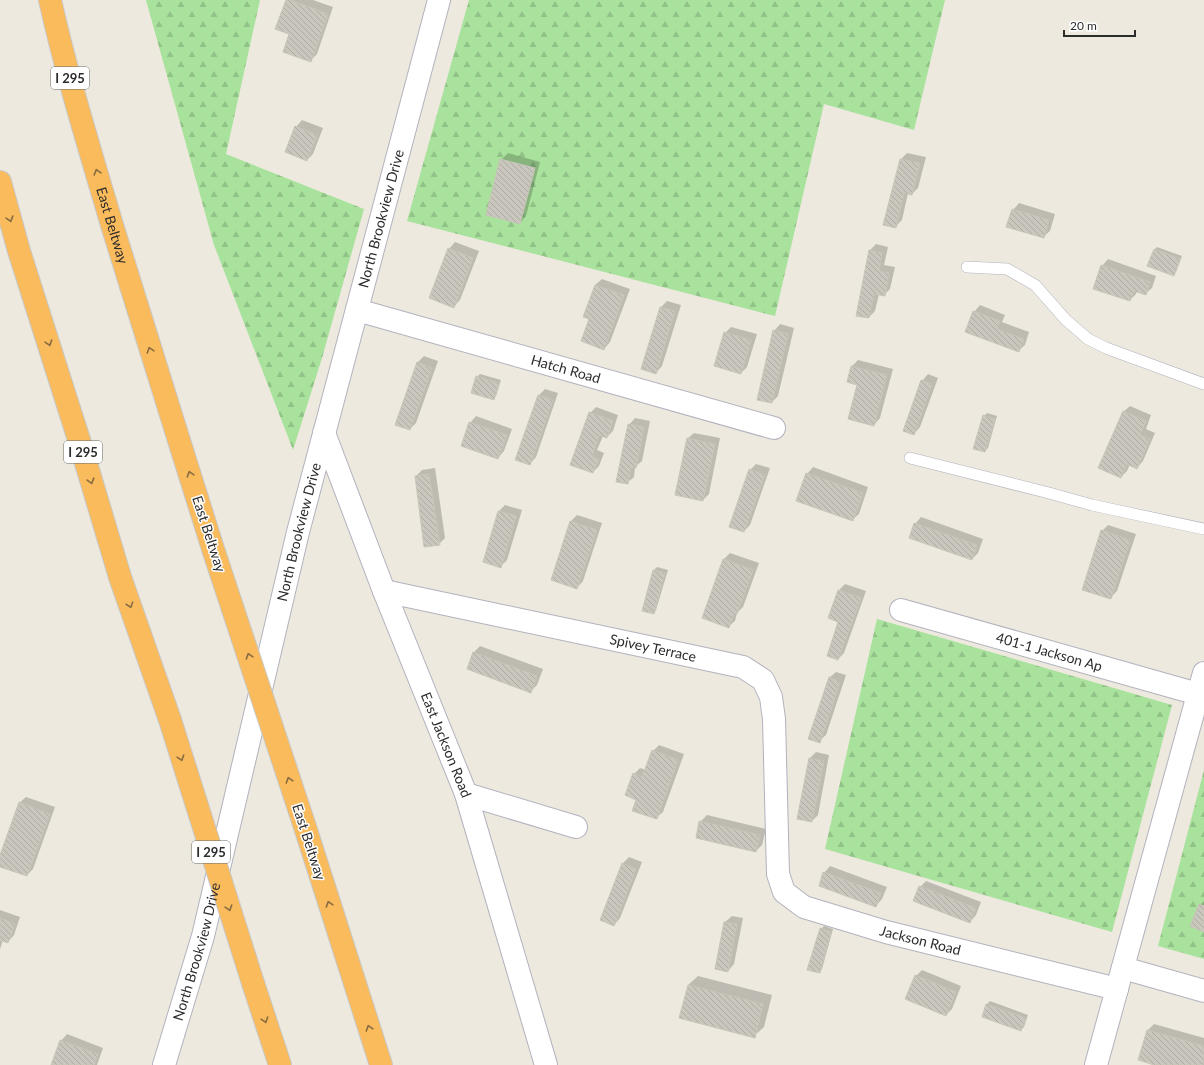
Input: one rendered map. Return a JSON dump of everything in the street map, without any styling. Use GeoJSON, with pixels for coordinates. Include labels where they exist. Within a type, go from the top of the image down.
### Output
{"type":"FeatureCollection","features":[{"type":"Feature","properties":{"kind":"highway","name":"East Beltway"},"geometry":{"type":"LineString","coordinates":[[50,0],[59,39],[97,174],[142,325],[214,552],[306,830],[381,1065]]}},
{"type":"Feature","properties":{"kind":"highway"},"geometry":{"type":"LineString","coordinates":[[59,0],[59,39]]}},
{"type":"Feature","properties":{"kind":"highway","name":"I 295"},"geometry":{"type":"LineString","coordinates":[[0,182],[120,577],[170,720],[280,1065]]}},
{"type":"Feature","properties":{"kind":"street","name":"North Brookview Drive"},"geometry":{"type":"LineString","coordinates":[[164,1065],[203,936],[298,532],[438,0]]}},
{"type":"Feature","properties":{"kind":"street","name":"Hatch Road"},"geometry":{"type":"LineString","coordinates":[[356,310],[774,428]]}},
{"type":"Feature","properties":{"kind":"street","name":"East Jackson Road"},"geometry":{"type":"LineString","coordinates":[[324,433],[384,591],[466,794],[546,1065]]}},
{"type":"Feature","properties":{"kind":"street","name":"Spivey Terrace"},"geometry":{"type":"LineString","coordinates":[[384,591],[743,667],[763,680],[771,697],[775,742],[777,836]]}},
{"type":"Feature","properties":{"kind":"street","name":"401-1 Jackson Ap"},"geometry":{"type":"LineString","coordinates":[[901,610],[1198,694]]}},
{"type":"Feature","properties":{"kind":"street"},"geometry":{"type":"LineString","coordinates":[[1096,1065],[1204,672]]}},
{"type":"Feature","properties":{"kind":"street"},"geometry":{"type":"LineString","coordinates":[[466,794],[576,827]]}},
{"type":"Feature","properties":{"kind":"street","name":"Jackson Road"},"geometry":{"type":"LineString","coordinates":[[777,836],[778,874],[784,892],[804,907],[886,932],[1117,989]]}},
{"type":"Feature","properties":{"kind":"street"},"geometry":{"type":"LineString","coordinates":[[1123,968],[1204,991]]}},
{"type":"Feature","properties":{"kind":"lane"},"geometry":{"type":"LineString","coordinates":[[967,267],[1007,269],[1035,285],[1066,320],[1088,339],[1106,348],[1204,384]]}},
{"type":"Feature","properties":{"kind":"lane"},"geometry":{"type":"LineString","coordinates":[[910,458],[1092,505],[1204,529]]}},
{"type":"Feature","properties":{"kind":"green space"},"geometry":{"type":"Polygon","coordinates":[[[146,0],[260,0],[226,154],[364,209],[322,358],[293,450],[214,245],[146,0]]]}},
{"type":"Feature","properties":{"kind":"green space"},"geometry":{"type":"Polygon","coordinates":[[[469,0],[945,0],[914,130],[824,104],[775,316],[407,221],[469,0]]]}},
{"type":"Feature","properties":{"kind":"green space"},"geometry":{"type":"Polygon","coordinates":[[[877,619],[1172,705],[1112,932],[825,849],[877,619]]]}},
{"type":"Feature","properties":{"kind":"green space"},"geometry":{"type":"Polygon","coordinates":[[[1204,770],[1204,959],[1158,946],[1204,770]]]}},
{"type":"Feature","properties":{"kind":"building"},"geometry":{"type":"Polygon","coordinates":[[[286,0],[290,0],[328,14],[311,62],[283,52],[289,34],[275,29],[286,0]]]}},
{"type":"Feature","properties":{"kind":"building"},"geometry":{"type":"Polygon","coordinates":[[[295,126],[317,135],[307,161],[285,152],[295,126]]]}},
{"type":"Feature","properties":{"kind":"building"},"geometry":{"type":"Polygon","coordinates":[[[500,159],[535,168],[520,224],[486,215],[500,159]]]}},
{"type":"Feature","properties":{"kind":"building"},"geometry":{"type":"Polygon","coordinates":[[[900,159],[920,163],[912,195],[904,193],[896,228],[883,225],[900,159]]]}},
{"type":"Feature","properties":{"kind":"building"},"geometry":{"type":"Polygon","coordinates":[[[1012,209],[1049,220],[1044,238],[1006,227],[1012,209]]]}},
{"type":"Feature","properties":{"kind":"building"},"geometry":{"type":"Polygon","coordinates":[[[448,248],[473,258],[454,308],[429,298],[448,248]]]}},
{"type":"Feature","properties":{"kind":"building"},"geometry":{"type":"Polygon","coordinates":[[[1154,249],[1180,259],[1174,276],[1147,266],[1154,249]]]}},
{"type":"Feature","properties":{"kind":"building"},"geometry":{"type":"Polygon","coordinates":[[[869,250],[882,253],[879,271],[889,273],[885,296],[874,294],[869,318],[856,316],[869,250]]]}},
{"type":"Feature","properties":{"kind":"building"},"geometry":{"type":"Polygon","coordinates":[[[1101,265],[1150,282],[1146,295],[1134,291],[1130,301],[1093,289],[1101,265]]]}},
{"type":"Feature","properties":{"kind":"building"},"geometry":{"type":"Polygon","coordinates":[[[595,285],[624,295],[604,350],[581,341],[589,319],[583,317],[595,285]]]}},
{"type":"Feature","properties":{"kind":"building"},"geometry":{"type":"Polygon","coordinates":[[[660,307],[675,311],[656,374],[641,369],[660,307]]]}},
{"type":"Feature","properties":{"kind":"building"},"geometry":{"type":"Polygon","coordinates":[[[973,311],[1000,321],[997,329],[1024,339],[1019,352],[965,332],[973,311]]]}},
{"type":"Feature","properties":{"kind":"building"},"geometry":{"type":"Polygon","coordinates":[[[773,330],[788,334],[772,403],[757,400],[773,330]]]}},
{"type":"Feature","properties":{"kind":"building"},"geometry":{"type":"Polygon","coordinates":[[[724,332],[751,340],[741,374],[714,366],[724,332]]]}},
{"type":"Feature","properties":{"kind":"building"},"geometry":{"type":"Polygon","coordinates":[[[417,362],[432,368],[410,430],[395,425],[417,362]]]}},
{"type":"Feature","properties":{"kind":"building"},"geometry":{"type":"Polygon","coordinates":[[[851,366],[887,375],[874,426],[848,419],[857,385],[847,382],[851,366]]]}},
{"type":"Feature","properties":{"kind":"building"},"geometry":{"type":"Polygon","coordinates":[[[476,376],[499,383],[494,400],[471,393],[476,376]]]}},
{"type":"Feature","properties":{"kind":"building"},"geometry":{"type":"Polygon","coordinates":[[[921,380],[932,384],[914,435],[903,431],[921,380]]]}},
{"type":"Feature","properties":{"kind":"building"},"geometry":{"type":"Polygon","coordinates":[[[538,395],[553,400],[530,465],[515,460],[538,395]]]}},
{"type":"Feature","properties":{"kind":"building"},"geometry":{"type":"Polygon","coordinates":[[[1123,411],[1146,421],[1140,435],[1150,439],[1137,469],[1127,464],[1121,478],[1098,468],[1123,411]]]}},
{"type":"Feature","properties":{"kind":"building"},"geometry":{"type":"Polygon","coordinates":[[[589,412],[613,421],[607,438],[599,435],[592,457],[599,459],[593,473],[570,465],[589,412]]]}},
{"type":"Feature","properties":{"kind":"building"},"geometry":{"type":"Polygon","coordinates":[[[983,415],[995,419],[985,452],[973,449],[983,415]]]}},
{"type":"Feature","properties":{"kind":"building"},"geometry":{"type":"Polygon","coordinates":[[[469,422],[507,435],[498,459],[461,446],[469,422]]]}},
{"type":"Feature","properties":{"kind":"building"},"geometry":{"type":"Polygon","coordinates":[[[628,424],[644,427],[636,468],[631,467],[628,484],[616,482],[628,424]]]}},
{"type":"Feature","properties":{"kind":"building"},"geometry":{"type":"Polygon","coordinates":[[[687,438],[715,444],[703,501],[675,495],[687,438]]]}},
{"type":"Feature","properties":{"kind":"building"},"geometry":{"type":"Polygon","coordinates":[[[749,469],[765,475],[744,532],[729,527],[749,469]]]}},
{"type":"Feature","properties":{"kind":"building"},"geometry":{"type":"Polygon","coordinates":[[[806,473],[863,493],[853,521],[796,501],[806,473]]]}},
{"type":"Feature","properties":{"kind":"building"},"geometry":{"type":"Polygon","coordinates":[[[429,474],[440,545],[424,547],[415,476],[429,474]]]}},
{"type":"Feature","properties":{"kind":"building"},"geometry":{"type":"Polygon","coordinates":[[[498,511],[516,516],[501,568],[483,562],[498,511]]]}},
{"type":"Feature","properties":{"kind":"building"},"geometry":{"type":"Polygon","coordinates":[[[570,521],[597,530],[577,589],[551,580],[570,521]]]}},
{"type":"Feature","properties":{"kind":"building"},"geometry":{"type":"Polygon","coordinates":[[[914,523],[977,545],[972,560],[909,538],[914,523]]]}},
{"type":"Feature","properties":{"kind":"building"},"geometry":{"type":"Polygon","coordinates":[[[1101,530],[1130,540],[1111,599],[1082,590],[1101,530]]]}},
{"type":"Feature","properties":{"kind":"building"},"geometry":{"type":"Polygon","coordinates":[[[723,559],[753,570],[737,614],[734,613],[729,628],[702,618],[723,559]]]}},
{"type":"Feature","properties":{"kind":"building"},"geometry":{"type":"Polygon","coordinates":[[[653,570],[665,573],[654,614],[642,611],[653,570]]]}},
{"type":"Feature","properties":{"kind":"building"},"geometry":{"type":"Polygon","coordinates":[[[838,590],[861,598],[838,660],[827,656],[838,622],[828,618],[838,590]]]}},
{"type":"Feature","properties":{"kind":"building"},"geometry":{"type":"Polygon","coordinates":[[[473,652],[537,676],[531,693],[467,669],[473,652]]]}},
{"type":"Feature","properties":{"kind":"building"},"geometry":{"type":"Polygon","coordinates":[[[829,677],[840,682],[820,743],[808,739],[829,677]]]}},
{"type":"Feature","properties":{"kind":"building"},"geometry":{"type":"Polygon","coordinates":[[[652,750],[678,760],[657,819],[632,811],[636,800],[625,795],[633,773],[642,777],[652,750]]]}},
{"type":"Feature","properties":{"kind":"building"},"geometry":{"type":"Polygon","coordinates":[[[809,758],[824,761],[812,822],[797,819],[809,758]]]}},
{"type":"Feature","properties":{"kind":"building"},"geometry":{"type":"Polygon","coordinates":[[[19,802],[50,814],[27,876],[0,867],[0,855],[19,802]]]}},
{"type":"Feature","properties":{"kind":"building"},"geometry":{"type":"Polygon","coordinates":[[[699,821],[760,835],[756,852],[696,838],[699,821]]]}},
{"type":"Feature","properties":{"kind":"building"},"geometry":{"type":"Polygon","coordinates":[[[622,863],[636,869],[614,926],[600,920],[622,863]]]}},
{"type":"Feature","properties":{"kind":"building"},"geometry":{"type":"Polygon","coordinates":[[[823,872],[881,893],[876,907],[819,886],[823,872]]]}},
{"type":"Feature","properties":{"kind":"building"},"geometry":{"type":"Polygon","coordinates":[[[919,886],[976,908],[970,923],[913,901],[919,886]]]}},
{"type":"Feature","properties":{"kind":"building"},"geometry":{"type":"Polygon","coordinates":[[[1199,904],[1204,906],[1204,932],[1190,926],[1199,904]]]}},
{"type":"Feature","properties":{"kind":"building"},"geometry":{"type":"Polygon","coordinates":[[[0,918],[15,924],[8,943],[0,940],[0,918]]]}},
{"type":"Feature","properties":{"kind":"building"},"geometry":{"type":"Polygon","coordinates":[[[724,922],[737,924],[728,972],[715,969],[724,922]]]}},
{"type":"Feature","properties":{"kind":"building"},"geometry":{"type":"Polygon","coordinates":[[[820,928],[831,932],[820,973],[807,970],[820,928]]]}},
{"type":"Feature","properties":{"kind":"building"},"geometry":{"type":"Polygon","coordinates":[[[915,975],[956,992],[946,1016],[905,999],[915,975]]]}},
{"type":"Feature","properties":{"kind":"building"},"geometry":{"type":"Polygon","coordinates":[[[688,985],[763,1004],[755,1038],[679,1018],[688,985]]]}},
{"type":"Feature","properties":{"kind":"building"},"geometry":{"type":"Polygon","coordinates":[[[986,1004],[1026,1018],[1021,1031],[982,1017],[986,1004]]]}},
{"type":"Feature","properties":{"kind":"building"},"geometry":{"type":"Polygon","coordinates":[[[1147,1030],[1204,1046],[1203,1065],[1154,1065],[1138,1060],[1147,1030]]]}},
{"type":"Feature","properties":{"kind":"building"},"geometry":{"type":"Polygon","coordinates":[[[60,1040],[98,1054],[94,1065],[51,1065],[60,1040]]]}}]}
